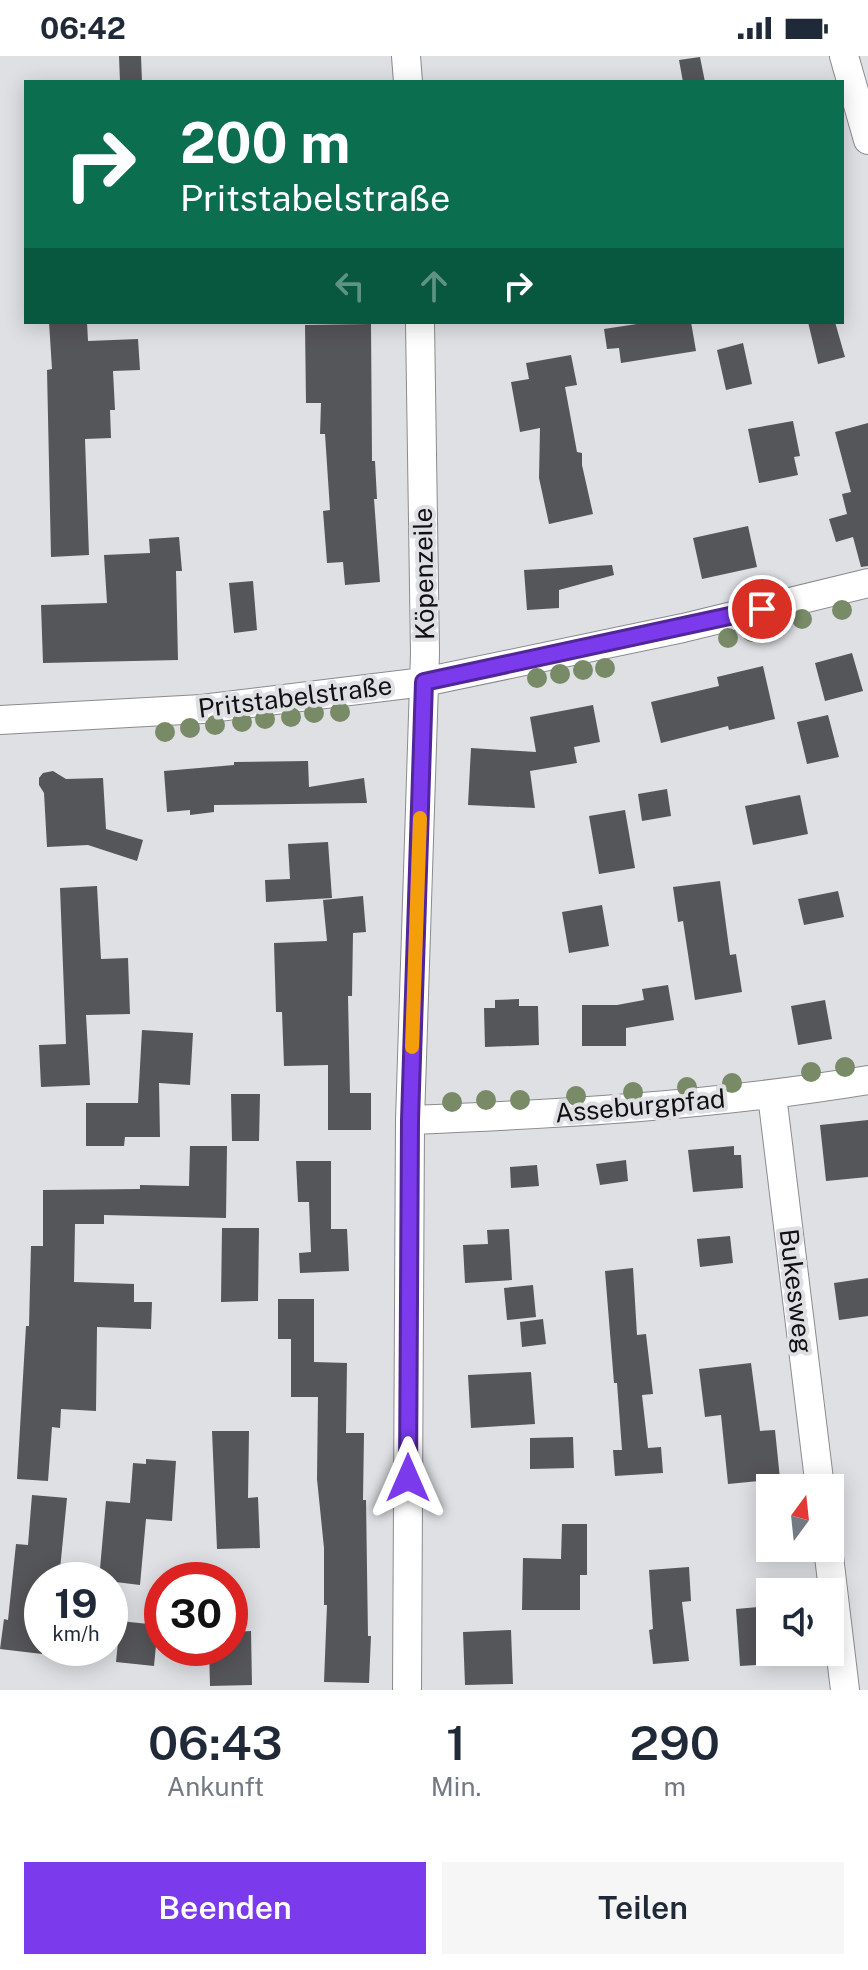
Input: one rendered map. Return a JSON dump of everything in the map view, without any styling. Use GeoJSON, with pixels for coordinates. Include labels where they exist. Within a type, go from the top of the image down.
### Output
{"type":"FeatureCollection","features":[{"type":"Feature","properties":{"kind":"street"},"geometry":{"type":"LineString","coordinates":[[406,56],[408,80]]}},
{"type":"Feature","properties":{"kind":"street"},"geometry":{"type":"LineString","coordinates":[[844,56],[868,140]]}},
{"type":"Feature","properties":{"kind":"street","name":"Köpenzeile"},"geometry":{"type":"LineString","coordinates":[[407,1690],[410,1120],[424,682],[420,324]]}},
{"type":"Feature","properties":{"kind":"street","name":"Pritstabelstraße"},"geometry":{"type":"LineString","coordinates":[[0,720],[202,709],[424,682],[683,628],[868,583]]}},
{"type":"Feature","properties":{"kind":"street","name":"Asseburgpfad"},"geometry":{"type":"LineString","coordinates":[[410,1120],[624,1110],[772,1095],[868,1080]]}},
{"type":"Feature","properties":{"kind":"street","name":"Bukesweg"},"geometry":{"type":"LineString","coordinates":[[772,1095],[818,1474]]}},
{"type":"Feature","properties":{"kind":"street"},"geometry":{"type":"LineString","coordinates":[[830,1562],[845,1690]]}},
{"type":"Feature","properties":{"kind":"building"},"geometry":{"type":"Polygon","coordinates":[[[119,56],[141,56],[142,80],[120,80],[119,56]]]}},
{"type":"Feature","properties":{"kind":"building"},"geometry":{"type":"Polygon","coordinates":[[[700,57],[705,80],[683,80],[679,60],[700,57]]]}},
{"type":"Feature","properties":{"kind":"building"},"geometry":{"type":"Polygon","coordinates":[[[49,324],[87,324],[88,341],[138,339],[140,370],[113,371],[115,410],[110,410],[111,438],[85,439],[89,555],[51,557],[47,370],[52,369],[49,324]]]}},
{"type":"Feature","properties":{"kind":"building"},"geometry":{"type":"Polygon","coordinates":[[[371,324],[372,461],[375,461],[377,499],[374,499],[380,582],[345,585],[343,562],[327,563],[323,511],[330,510],[325,434],[320,434],[321,403],[306,403],[305,325],[371,324]]]}},
{"type":"Feature","properties":{"kind":"building"},"geometry":{"type":"Polygon","coordinates":[[[637,324],[691,324],[696,351],[621,363],[619,348],[607,349],[604,329],[637,324]]]}},
{"type":"Feature","properties":{"kind":"building"},"geometry":{"type":"Polygon","coordinates":[[[808,324],[836,324],[845,357],[818,364],[808,324]]]}},
{"type":"Feature","properties":{"kind":"building"},"geometry":{"type":"Polygon","coordinates":[[[743,343],[752,384],[726,390],[717,350],[743,343]]]}},
{"type":"Feature","properties":{"kind":"building"},"geometry":{"type":"Polygon","coordinates":[[[571,355],[577,385],[565,387],[593,514],[549,524],[539,478],[540,428],[520,432],[511,382],[529,379],[526,363],[571,355]]]}},
{"type":"Feature","properties":{"kind":"building"},"geometry":{"type":"Polygon","coordinates":[[[793,421],[800,456],[794,457],[798,475],[759,483],[748,429],[793,421]]]}},
{"type":"Feature","properties":{"kind":"building"},"geometry":{"type":"Polygon","coordinates":[[[868,423],[868,566],[861,567],[853,537],[836,542],[829,519],[847,514],[842,494],[851,492],[835,432],[868,423]]]}},
{"type":"Feature","properties":{"kind":"building"},"geometry":{"type":"Polygon","coordinates":[[[748,526],[757,567],[702,579],[693,538],[748,526]]]}},
{"type":"Feature","properties":{"kind":"building"},"geometry":{"type":"Polygon","coordinates":[[[179,537],[182,571],[176,571],[178,660],[43,663],[41,605],[107,603],[104,555],[150,553],[149,539],[179,537]]]}},
{"type":"Feature","properties":{"kind":"building"},"geometry":{"type":"Polygon","coordinates":[[[612,565],[614,575],[559,590],[559,608],[527,610],[524,570],[612,565]]]}},
{"type":"Feature","properties":{"kind":"building"},"geometry":{"type":"Polygon","coordinates":[[[253,581],[257,630],[234,633],[229,583],[253,581]]]}},
{"type":"Feature","properties":{"kind":"building"},"geometry":{"type":"Polygon","coordinates":[[[852,653],[863,691],[825,701],[815,663],[852,653]]]}},
{"type":"Feature","properties":{"kind":"building"},"geometry":{"type":"Polygon","coordinates":[[[763,666],[775,719],[729,730],[728,726],[661,743],[651,702],[719,686],[717,677],[763,666]]]}},
{"type":"Feature","properties":{"kind":"building"},"geometry":{"type":"Polygon","coordinates":[[[593,705],[600,742],[574,747],[577,763],[530,771],[535,808],[468,805],[471,748],[536,752],[530,717],[593,705]]]}},
{"type":"Feature","properties":{"kind":"building"},"geometry":{"type":"Polygon","coordinates":[[[828,715],[839,757],[807,764],[797,722],[828,715]]]}},
{"type":"Feature","properties":{"kind":"building"},"geometry":{"type":"Polygon","coordinates":[[[308,761],[309,787],[364,778],[367,803],[214,805],[214,812],[190,815],[190,810],[167,812],[164,771],[234,765],[234,762],[308,761]]]}},
{"type":"Feature","properties":{"kind":"building"},"geometry":{"type":"Polygon","coordinates":[[[53,771],[66,779],[103,778],[106,829],[143,840],[137,861],[88,845],[47,847],[44,793],[39,778],[43,773],[53,771]]]}},
{"type":"Feature","properties":{"kind":"building"},"geometry":{"type":"Polygon","coordinates":[[[667,789],[671,816],[642,821],[638,794],[667,789]]]}},
{"type":"Feature","properties":{"kind":"building"},"geometry":{"type":"Polygon","coordinates":[[[800,795],[808,834],[753,845],[745,806],[800,795]]]}},
{"type":"Feature","properties":{"kind":"building"},"geometry":{"type":"Polygon","coordinates":[[[625,810],[635,868],[599,874],[589,816],[625,810]]]}},
{"type":"Feature","properties":{"kind":"building"},"geometry":{"type":"Polygon","coordinates":[[[328,842],[332,898],[266,902],[265,880],[290,879],[288,844],[328,842]]]}},
{"type":"Feature","properties":{"kind":"building"},"geometry":{"type":"Polygon","coordinates":[[[720,881],[730,955],[736,954],[742,992],[695,1000],[683,921],[678,922],[673,887],[720,881]]]}},
{"type":"Feature","properties":{"kind":"building"},"geometry":{"type":"Polygon","coordinates":[[[97,886],[101,959],[128,958],[130,1014],[86,1015],[90,1085],[41,1087],[39,1045],[66,1044],[60,888],[97,886]]]}},
{"type":"Feature","properties":{"kind":"building"},"geometry":{"type":"Polygon","coordinates":[[[838,891],[844,917],[804,925],[798,899],[838,891]]]}},
{"type":"Feature","properties":{"kind":"building"},"geometry":{"type":"Polygon","coordinates":[[[363,896],[366,932],[353,933],[352,996],[348,996],[350,1093],[371,1093],[371,1130],[328,1130],[328,1065],[284,1066],[282,1012],[276,1012],[274,943],[327,941],[323,900],[363,896]]]}},
{"type":"Feature","properties":{"kind":"building"},"geometry":{"type":"Polygon","coordinates":[[[602,905],[609,946],[569,953],[562,912],[602,905]]]}},
{"type":"Feature","properties":{"kind":"building"},"geometry":{"type":"Polygon","coordinates":[[[668,985],[674,1020],[626,1028],[626,1046],[582,1046],[582,1005],[617,1005],[644,1000],[642,989],[668,985]]]}},
{"type":"Feature","properties":{"kind":"building"},"geometry":{"type":"Polygon","coordinates":[[[519,999],[519,1006],[538,1006],[539,1045],[485,1047],[484,1008],[495,1008],[495,1000],[519,999]]]}},
{"type":"Feature","properties":{"kind":"building"},"geometry":{"type":"Polygon","coordinates":[[[825,1000],[832,1039],[798,1045],[791,1006],[825,1000]]]}},
{"type":"Feature","properties":{"kind":"building"},"geometry":{"type":"Polygon","coordinates":[[[142,1030],[193,1033],[190,1085],[159,1083],[160,1137],[125,1137],[124,1146],[86,1146],[86,1103],[138,1103],[142,1030]]]}},
{"type":"Feature","properties":{"kind":"building"},"geometry":{"type":"Polygon","coordinates":[[[231,1094],[260,1094],[259,1141],[232,1141],[231,1094]]]}},
{"type":"Feature","properties":{"kind":"building"},"geometry":{"type":"Polygon","coordinates":[[[868,1120],[868,1177],[826,1181],[820,1125],[868,1120]]]}},
{"type":"Feature","properties":{"kind":"building"},"geometry":{"type":"Polygon","coordinates":[[[190,1146],[227,1146],[226,1218],[104,1215],[104,1224],[75,1224],[74,1282],[134,1284],[134,1302],[152,1302],[151,1329],[97,1327],[96,1411],[61,1409],[60,1428],[52,1427],[48,1481],[17,1479],[26,1326],[29,1326],[31,1246],[43,1246],[43,1190],[189,1186],[190,1146]]]}},
{"type":"Feature","properties":{"kind":"building"},"geometry":{"type":"Polygon","coordinates":[[[734,1146],[734,1155],[741,1155],[743,1188],[693,1192],[688,1150],[734,1146]]]}},
{"type":"Feature","properties":{"kind":"building"},"geometry":{"type":"Polygon","coordinates":[[[626,1160],[628,1181],[600,1185],[596,1164],[626,1160]]]}},
{"type":"Feature","properties":{"kind":"building"},"geometry":{"type":"Polygon","coordinates":[[[296,1161],[331,1161],[331,1229],[347,1229],[349,1271],[300,1273],[299,1253],[311,1252],[309,1202],[298,1202],[296,1161]]]}},
{"type":"Feature","properties":{"kind":"building"},"geometry":{"type":"Polygon","coordinates":[[[537,1165],[539,1186],[511,1188],[510,1167],[537,1165]]]}},
{"type":"Feature","properties":{"kind":"building"},"geometry":{"type":"Polygon","coordinates":[[[222,1228],[259,1228],[258,1301],[221,1302],[222,1228]]]}},
{"type":"Feature","properties":{"kind":"building"},"geometry":{"type":"Polygon","coordinates":[[[509,1229],[512,1280],[465,1283],[463,1245],[488,1244],[487,1230],[509,1229]]]}},
{"type":"Feature","properties":{"kind":"building"},"geometry":{"type":"Polygon","coordinates":[[[730,1236],[733,1263],[700,1267],[697,1239],[730,1236]]]}},
{"type":"Feature","properties":{"kind":"building"},"geometry":{"type":"Polygon","coordinates":[[[633,1268],[637,1335],[646,1334],[653,1394],[642,1395],[648,1448],[661,1447],[663,1473],[615,1476],[613,1450],[622,1450],[605,1271],[633,1268]]]}},
{"type":"Feature","properties":{"kind":"building"},"geometry":{"type":"Polygon","coordinates":[[[868,1278],[868,1316],[839,1320],[834,1283],[868,1278]]]}},
{"type":"Feature","properties":{"kind":"building"},"geometry":{"type":"Polygon","coordinates":[[[533,1285],[536,1317],[507,1320],[504,1288],[533,1285]]]}},
{"type":"Feature","properties":{"kind":"building"},"geometry":{"type":"Polygon","coordinates":[[[278,1299],[314,1299],[314,1362],[347,1363],[346,1433],[364,1433],[363,1500],[366,1500],[368,1636],[371,1636],[369,1683],[324,1682],[327,1605],[324,1605],[324,1548],[317,1479],[318,1397],[291,1397],[291,1339],[278,1339],[278,1299]]]}},
{"type":"Feature","properties":{"kind":"building"},"geometry":{"type":"Polygon","coordinates":[[[543,1319],[546,1344],[522,1347],[520,1322],[543,1319]]]}},
{"type":"Feature","properties":{"kind":"building"},"geometry":{"type":"Polygon","coordinates":[[[751,1363],[760,1431],[775,1430],[779,1474],[756,1474],[756,1481],[728,1484],[721,1415],[705,1417],[699,1369],[751,1363]]]}},
{"type":"Feature","properties":{"kind":"building"},"geometry":{"type":"Polygon","coordinates":[[[531,1372],[535,1424],[471,1428],[468,1375],[531,1372]]]}},
{"type":"Feature","properties":{"kind":"building"},"geometry":{"type":"Polygon","coordinates":[[[212,1431],[249,1431],[248,1498],[258,1497],[260,1548],[217,1549],[212,1431]]]}},
{"type":"Feature","properties":{"kind":"building"},"geometry":{"type":"Polygon","coordinates":[[[573,1437],[574,1468],[530,1469],[530,1438],[573,1437]]]}},
{"type":"Feature","properties":{"kind":"building"},"geometry":{"type":"Polygon","coordinates":[[[146,1459],[176,1461],[172,1521],[146,1519],[140,1585],[128,1584],[128,1562],[101,1562],[106,1501],[130,1503],[133,1463],[146,1464],[146,1459]]]}},
{"type":"Feature","properties":{"kind":"building"},"geometry":{"type":"Polygon","coordinates":[[[32,1495],[67,1498],[61,1562],[24,1562],[24,1652],[0,1649],[4,1619],[8,1620],[16,1544],[28,1545],[32,1495]]]}},
{"type":"Feature","properties":{"kind":"building"},"geometry":{"type":"Polygon","coordinates":[[[562,1524],[587,1524],[587,1575],[580,1575],[580,1610],[522,1610],[523,1558],[561,1559],[562,1524]]]}},
{"type":"Feature","properties":{"kind":"building"},"geometry":{"type":"Polygon","coordinates":[[[689,1567],[691,1601],[682,1602],[689,1661],[653,1664],[649,1630],[653,1629],[649,1570],[689,1567]]]}},
{"type":"Feature","properties":{"kind":"building"},"geometry":{"type":"Polygon","coordinates":[[[756,1607],[756,1665],[740,1666],[736,1609],[756,1607]]]}},
{"type":"Feature","properties":{"kind":"building"},"geometry":{"type":"Polygon","coordinates":[[[128,1622],[144,1624],[144,1665],[128,1663],[128,1622]]]}},
{"type":"Feature","properties":{"kind":"building"},"geometry":{"type":"Polygon","coordinates":[[[511,1630],[513,1684],[465,1685],[463,1632],[511,1630]]]}},
{"type":"Feature","properties":{"kind":"building"},"geometry":{"type":"Polygon","coordinates":[[[248,1631],[251,1631],[252,1685],[210,1686],[209,1666],[248,1666],[248,1631]]]}},
{"type":"Feature","properties":{"kind":"slow traffic"},"geometry":{"type":"LineString","coordinates":[[412,1047],[420,818]]}},
{"type":"Feature","properties":{"kind":"route"},"geometry":{"type":"LineString","coordinates":[[408,1478],[410,1120],[424,682],[762,609]]}}]}
